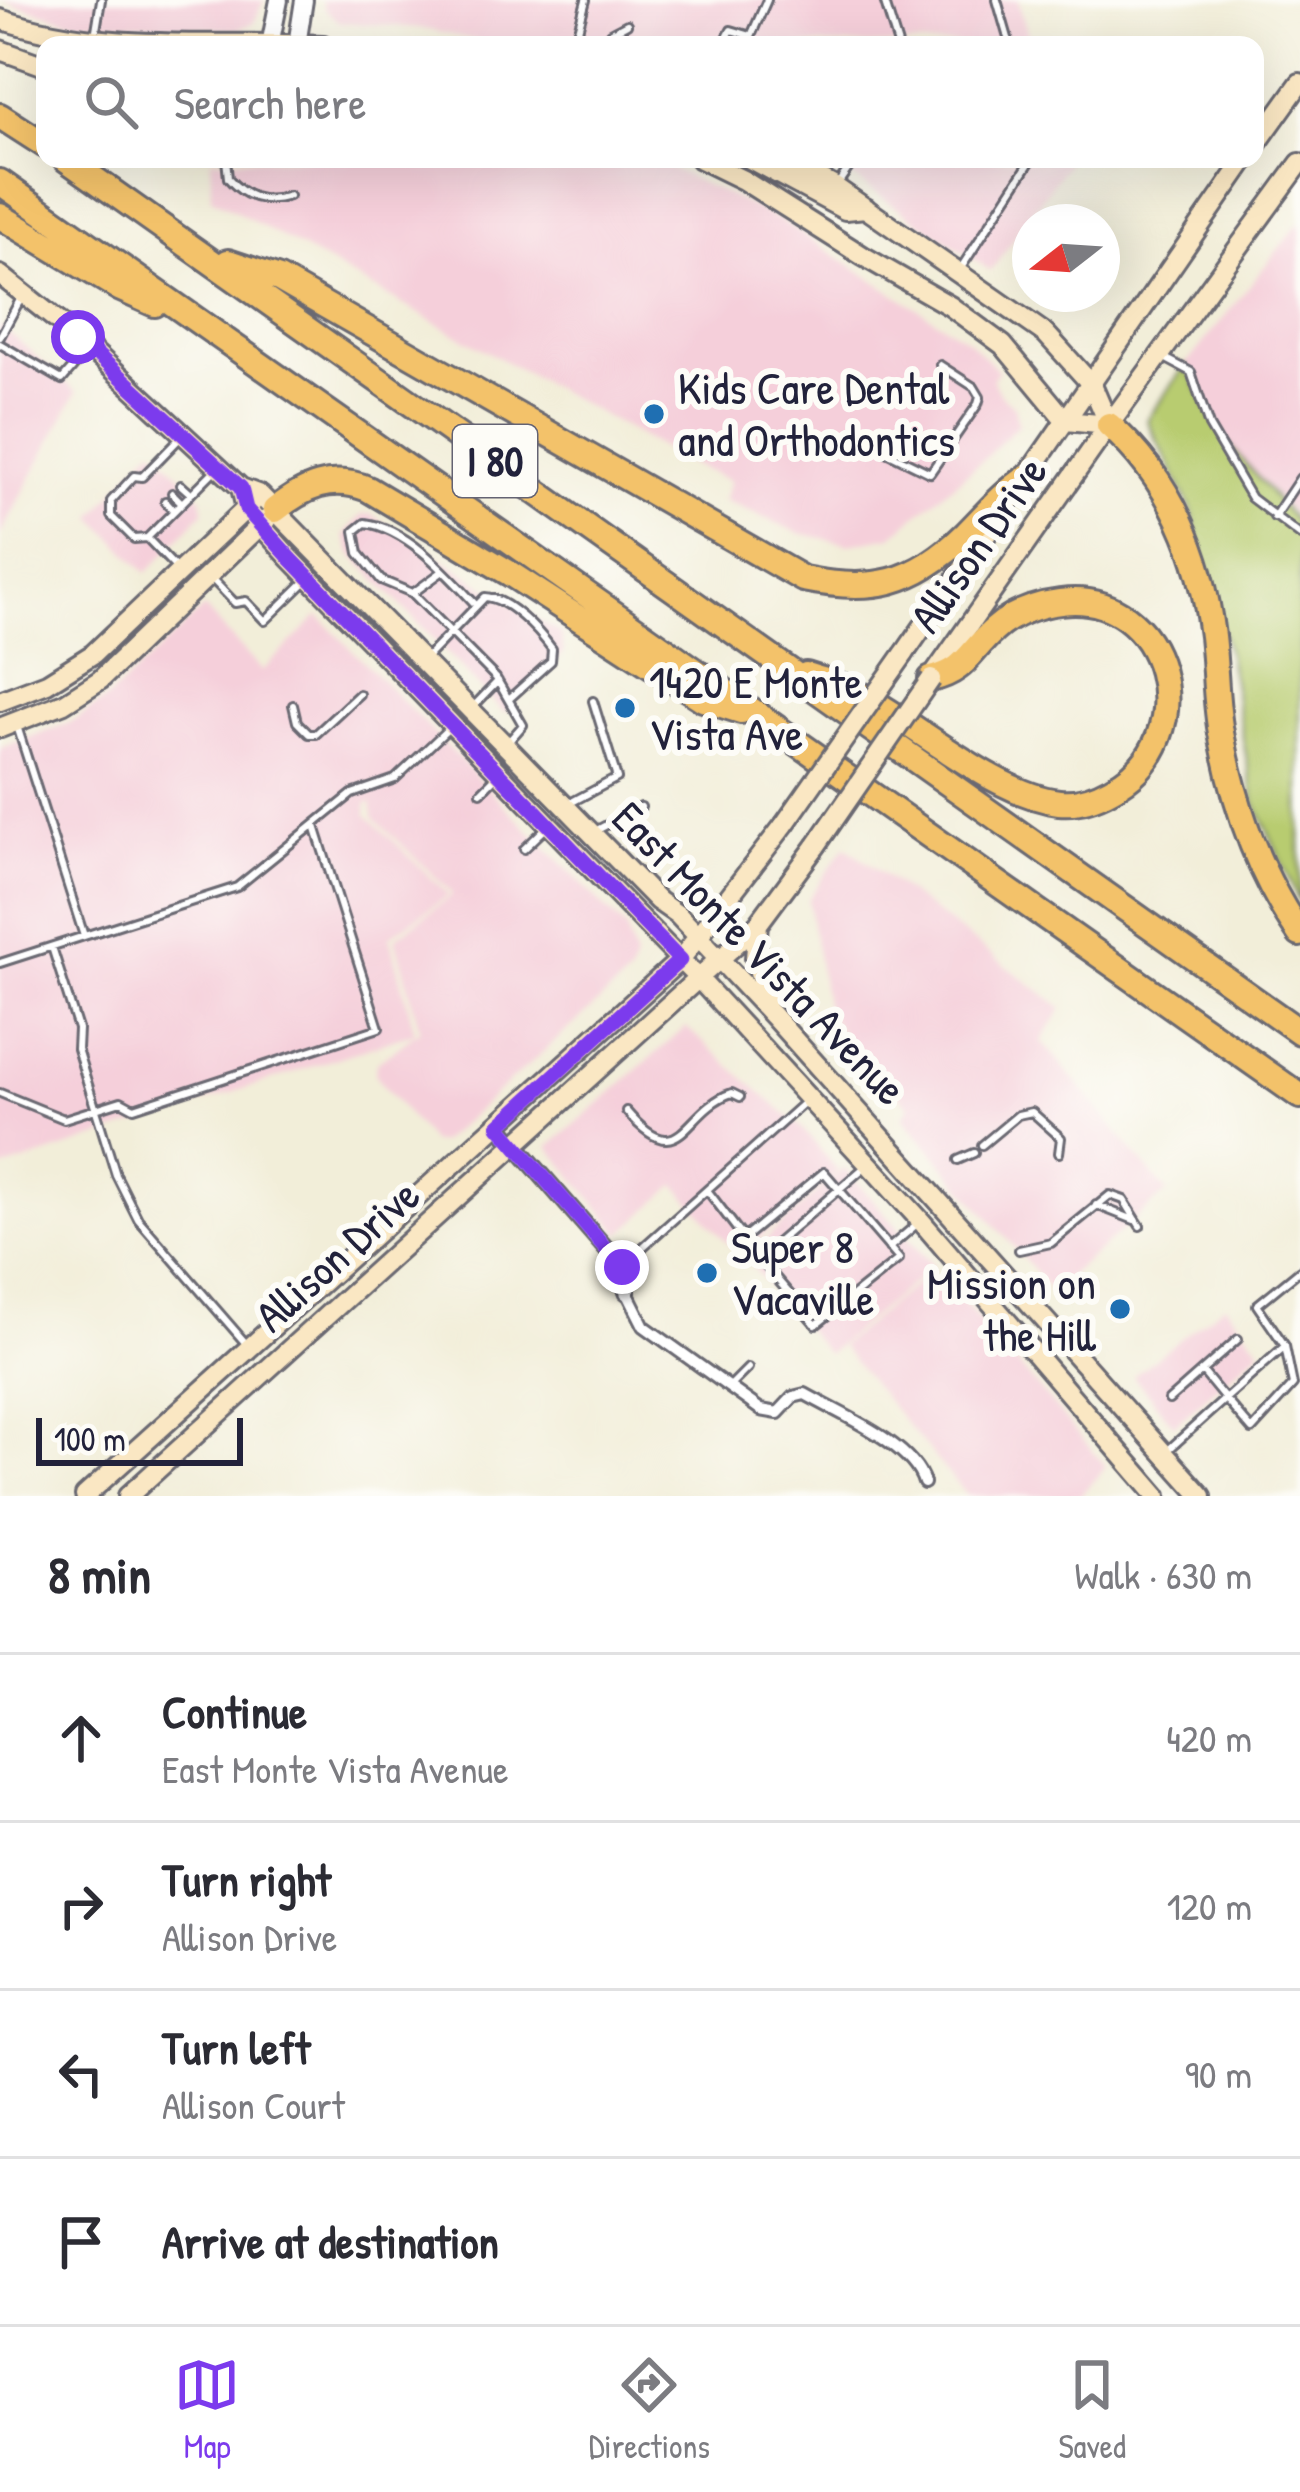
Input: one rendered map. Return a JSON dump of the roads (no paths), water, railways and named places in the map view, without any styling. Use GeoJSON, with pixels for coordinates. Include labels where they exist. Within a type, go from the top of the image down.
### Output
{"type":"FeatureCollection","features":[{"type":"Feature","properties":{"kind":"highway"},"geometry":{"type":"LineString","coordinates":[[0,116],[36,139]]}},
{"type":"Feature","properties":{"kind":"highway","name":"I 80"},"geometry":{"type":"LineString","coordinates":[[78,168],[1300,1032]]}},
{"type":"Feature","properties":{"kind":"highway","name":"I 80"},"geometry":{"type":"LineString","coordinates":[[0,182],[1300,1096]]}},
{"type":"Feature","properties":{"kind":"highway"},"geometry":{"type":"LineString","coordinates":[[0,216],[119,288],[207,327]]}},
{"type":"Feature","properties":{"kind":"highway"},"geometry":{"type":"LineString","coordinates":[[198,252],[279,279],[803,579],[848,588],[917,571],[952,547],[1002,494],[1028,477]]}},
{"type":"Feature","properties":{"kind":"highway"},"geometry":{"type":"LineString","coordinates":[[1109,425],[1154,474],[1186,534],[1202,579],[1221,734],[1241,814],[1262,868],[1300,934]]}},
{"type":"Feature","properties":{"kind":"highway"},"geometry":{"type":"LineString","coordinates":[[261,510],[320,484],[349,482],[509,573],[703,699],[764,719]]}},
{"type":"Feature","properties":{"kind":"highway"},"geometry":{"type":"LineString","coordinates":[[792,670],[849,689],[969,763],[1028,794],[1064,803],[1093,799],[1125,782],[1148,760],[1162,736],[1168,701],[1163,671],[1150,642],[1124,617],[1090,602],[1067,600],[1017,613],[994,630],[954,674],[931,680]]}},
{"type":"Feature","properties":{"kind":"main road"},"geometry":{"type":"LineString","coordinates":[[0,19],[71,36]]}},
{"type":"Feature","properties":{"kind":"main road"},"geometry":{"type":"LineString","coordinates":[[0,50],[36,63]]}},
{"type":"Feature","properties":{"kind":"main road"},"geometry":{"type":"LineString","coordinates":[[1264,133],[1300,83]]}},
{"type":"Feature","properties":{"kind":"main road","name":"Allison Drive"},"geometry":{"type":"LineString","coordinates":[[128,1496],[758,924],[1109,425],[1300,164]]}},
{"type":"Feature","properties":{"kind":"main road"},"geometry":{"type":"LineString","coordinates":[[718,168],[950,306],[1003,345],[1066,421],[1109,425],[1092,385],[1046,334],[866,208],[800,168]]}},
{"type":"Feature","properties":{"kind":"main road"},"geometry":{"type":"LineString","coordinates":[[767,168],[845,210],[866,208]]}},
{"type":"Feature","properties":{"kind":"main road","name":"Allison Drive"},"geometry":{"type":"LineString","coordinates":[[85,1496],[680,960],[784,825],[1240,168]]}},
{"type":"Feature","properties":{"kind":"main road","name":"East Monte Vista Avenue"},"geometry":{"type":"LineString","coordinates":[[0,275],[89,348],[424,661],[697,935],[1202,1496]]}},
{"type":"Feature","properties":{"kind":"main road"},"geometry":{"type":"LineString","coordinates":[[0,701],[47,682],[93,654],[179,570],[261,510]]}},
{"type":"Feature","properties":{"kind":"main road"},"geometry":{"type":"LineString","coordinates":[[8,725],[64,703],[100,680],[209,576],[261,510]]}},
{"type":"Feature","properties":{"kind":"main road","name":"East Monte Vista Avenue"},"geometry":{"type":"LineString","coordinates":[[261,510],[309,578],[698,978],[921,1221],[1157,1496]]}},
{"type":"Feature","properties":{"kind":"main road"},"geometry":{"type":"LineString","coordinates":[[374,646],[402,659],[452,708],[471,709]]}},
{"type":"Feature","properties":{"kind":"main road"},"geometry":{"type":"LineString","coordinates":[[450,727],[469,725],[507,762],[533,772]]}},
{"type":"Feature","properties":{"kind":"main road"},"geometry":{"type":"LineString","coordinates":[[758,924],[758,981],[773,1016]]}},
{"type":"Feature","properties":{"kind":"street"},"geometry":{"type":"LineString","coordinates":[[272,36],[279,0]]}},
{"type":"Feature","properties":{"kind":"street"},"geometry":{"type":"LineString","coordinates":[[298,36],[304,0]]}},
{"type":"Feature","properties":{"kind":"street"},"geometry":{"type":"LineString","coordinates":[[499,1126],[622,1267],[627,1292],[644,1326],[761,1410],[778,1413],[793,1396],[806,1394],[907,1453],[924,1483]]}},
{"type":"Feature","properties":{"kind":"lane"},"geometry":{"type":"LineString","coordinates":[[95,36],[100,0]]}},
{"type":"Feature","properties":{"kind":"lane"},"geometry":{"type":"LineString","coordinates":[[576,36],[586,0]]}},
{"type":"Feature","properties":{"kind":"lane"},"geometry":{"type":"LineString","coordinates":[[753,36],[767,0]]}},
{"type":"Feature","properties":{"kind":"lane"},"geometry":{"type":"LineString","coordinates":[[884,0],[895,36]]}},
{"type":"Feature","properties":{"kind":"lane"},"geometry":{"type":"LineString","coordinates":[[997,0],[1007,36]]}},
{"type":"Feature","properties":{"kind":"lane"},"geometry":{"type":"LineString","coordinates":[[610,36],[627,24]]}},
{"type":"Feature","properties":{"kind":"lane"},"geometry":{"type":"LineString","coordinates":[[226,168],[227,178],[254,199],[289,196]]}},
{"type":"Feature","properties":{"kind":"lane"},"geometry":{"type":"LineString","coordinates":[[835,188],[849,168]]}},
{"type":"Feature","properties":{"kind":"lane"},"geometry":{"type":"LineString","coordinates":[[958,272],[1029,168]]}},
{"type":"Feature","properties":{"kind":"lane"},"geometry":{"type":"LineString","coordinates":[[24,294],[9,314],[0,341],[62,380],[89,348]]}},
{"type":"Feature","properties":{"kind":"lane"},"geometry":{"type":"LineString","coordinates":[[1161,356],[1191,372],[1209,426],[1250,498],[1300,535]]}},
{"type":"Feature","properties":{"kind":"lane"},"geometry":{"type":"LineString","coordinates":[[887,452],[930,473],[978,404],[974,387],[940,365]]}},
{"type":"Feature","properties":{"kind":"lane"},"geometry":{"type":"LineString","coordinates":[[182,436],[145,480],[134,476],[111,501],[111,516],[134,539],[147,538],[218,468]]}},
{"type":"Feature","properties":{"kind":"lane"},"geometry":{"type":"LineString","coordinates":[[1274,517],[1300,478]]}},
{"type":"Feature","properties":{"kind":"lane"},"geometry":{"type":"LineString","coordinates":[[181,485],[190,494]]}},
{"type":"Feature","properties":{"kind":"lane"},"geometry":{"type":"LineString","coordinates":[[172,494],[182,503]]}},
{"type":"Feature","properties":{"kind":"lane"},"geometry":{"type":"LineString","coordinates":[[165,501],[174,511]]}},
{"type":"Feature","properties":{"kind":"lane"},"geometry":{"type":"LineString","coordinates":[[476,605],[406,542],[365,523],[355,531],[359,553],[381,580],[412,593],[511,698],[523,725],[506,745]]}},
{"type":"Feature","properties":{"kind":"lane"},"geometry":{"type":"LineString","coordinates":[[147,538],[179,570]]}},
{"type":"Feature","properties":{"kind":"lane"},"geometry":{"type":"LineString","coordinates":[[412,593],[443,571]]}},
{"type":"Feature","properties":{"kind":"lane"},"geometry":{"type":"LineString","coordinates":[[209,576],[236,603],[246,602],[265,621],[309,578]]}},
{"type":"Feature","properties":{"kind":"lane"},"geometry":{"type":"LineString","coordinates":[[424,661],[485,597],[499,598],[553,649],[551,661],[511,698]]}},
{"type":"Feature","properties":{"kind":"lane"},"geometry":{"type":"LineString","coordinates":[[471,709],[498,681]]}},
{"type":"Feature","properties":{"kind":"lane"},"geometry":{"type":"LineString","coordinates":[[293,705],[300,727],[316,734],[359,694]]}},
{"type":"Feature","properties":{"kind":"lane"},"geometry":{"type":"LineString","coordinates":[[565,806],[617,778],[593,701]]}},
{"type":"Feature","properties":{"kind":"lane"},"geometry":{"type":"LineString","coordinates":[[8,725],[84,936]]}},
{"type":"Feature","properties":{"kind":"lane"},"geometry":{"type":"LineString","coordinates":[[0,963],[236,887],[352,794],[395,779],[450,727]]}},
{"type":"Feature","properties":{"kind":"lane"},"geometry":{"type":"LineString","coordinates":[[481,792],[498,775]]}},
{"type":"Feature","properties":{"kind":"lane"},"geometry":{"type":"LineString","coordinates":[[592,833],[641,806]]}},
{"type":"Feature","properties":{"kind":"lane"},"geometry":{"type":"LineString","coordinates":[[0,1093],[64,1119],[121,1101],[134,1108],[379,1028],[315,826]]}},
{"type":"Feature","properties":{"kind":"lane"},"geometry":{"type":"LineString","coordinates":[[524,849],[548,826]]}},
{"type":"Feature","properties":{"kind":"lane"},"geometry":{"type":"LineString","coordinates":[[52,946],[78,1029],[77,1049],[116,1175],[138,1219],[251,1350]]}},
{"type":"Feature","properties":{"kind":"lane"},"geometry":{"type":"LineString","coordinates":[[626,1111],[646,1134],[662,1140],[681,1133],[723,1096],[740,1097]]}},
{"type":"Feature","properties":{"kind":"lane"},"geometry":{"type":"LineString","coordinates":[[622,1267],[809,1098]]}},
{"type":"Feature","properties":{"kind":"lane"},"geometry":{"type":"LineString","coordinates":[[982,1145],[1018,1115],[1032,1112],[1061,1138],[1059,1153]]}},
{"type":"Feature","properties":{"kind":"lane"},"geometry":{"type":"LineString","coordinates":[[958,1160],[974,1153]]}},
{"type":"Feature","properties":{"kind":"lane"},"geometry":{"type":"LineString","coordinates":[[759,1258],[868,1164]]}},
{"type":"Feature","properties":{"kind":"lane"},"geometry":{"type":"LineString","coordinates":[[706,1190],[743,1238],[759,1258],[817,1325],[899,1259],[824,1172],[743,1238]]}},
{"type":"Feature","properties":{"kind":"lane"},"geometry":{"type":"LineString","coordinates":[[1019,1250],[1051,1244],[1104,1197],[1118,1196],[1137,1223],[1096,1205]]}},
{"type":"Feature","properties":{"kind":"lane"},"geometry":{"type":"LineString","coordinates":[[889,1248],[921,1221]]}},
{"type":"Feature","properties":{"kind":"lane"},"geometry":{"type":"LineString","coordinates":[[1202,1371],[1252,1430],[1293,1385],[1285,1346],[1257,1305],[1300,1270]]}},
{"type":"Feature","properties":{"kind":"lane"},"geometry":{"type":"LineString","coordinates":[[1169,1400],[1238,1339]]}},
{"type":"Feature","properties":{"kind":"lane"},"geometry":{"type":"LineString","coordinates":[[1164,1454],[1285,1346]]}},
{"type":"Feature","properties":{"kind":"lane"},"geometry":{"type":"LineString","coordinates":[[729,1387],[748,1368]]}},
{"type":"Feature","properties":{"kind":"place","name":"Kids Care Dental and Orthodontics"},"geometry":{"type":"Point","coordinates":[654,414]}},
{"type":"Feature","properties":{"kind":"place","name":"1420 E Monte Vista Ave"},"geometry":{"type":"Point","coordinates":[625,708]}},
{"type":"Feature","properties":{"kind":"place","name":"Super 8 Vacaville"},"geometry":{"type":"Point","coordinates":[707,1273]}},
{"type":"Feature","properties":{"kind":"place","name":"Mission on the Hill"},"geometry":{"type":"Point","coordinates":[1120,1309]}}]}
